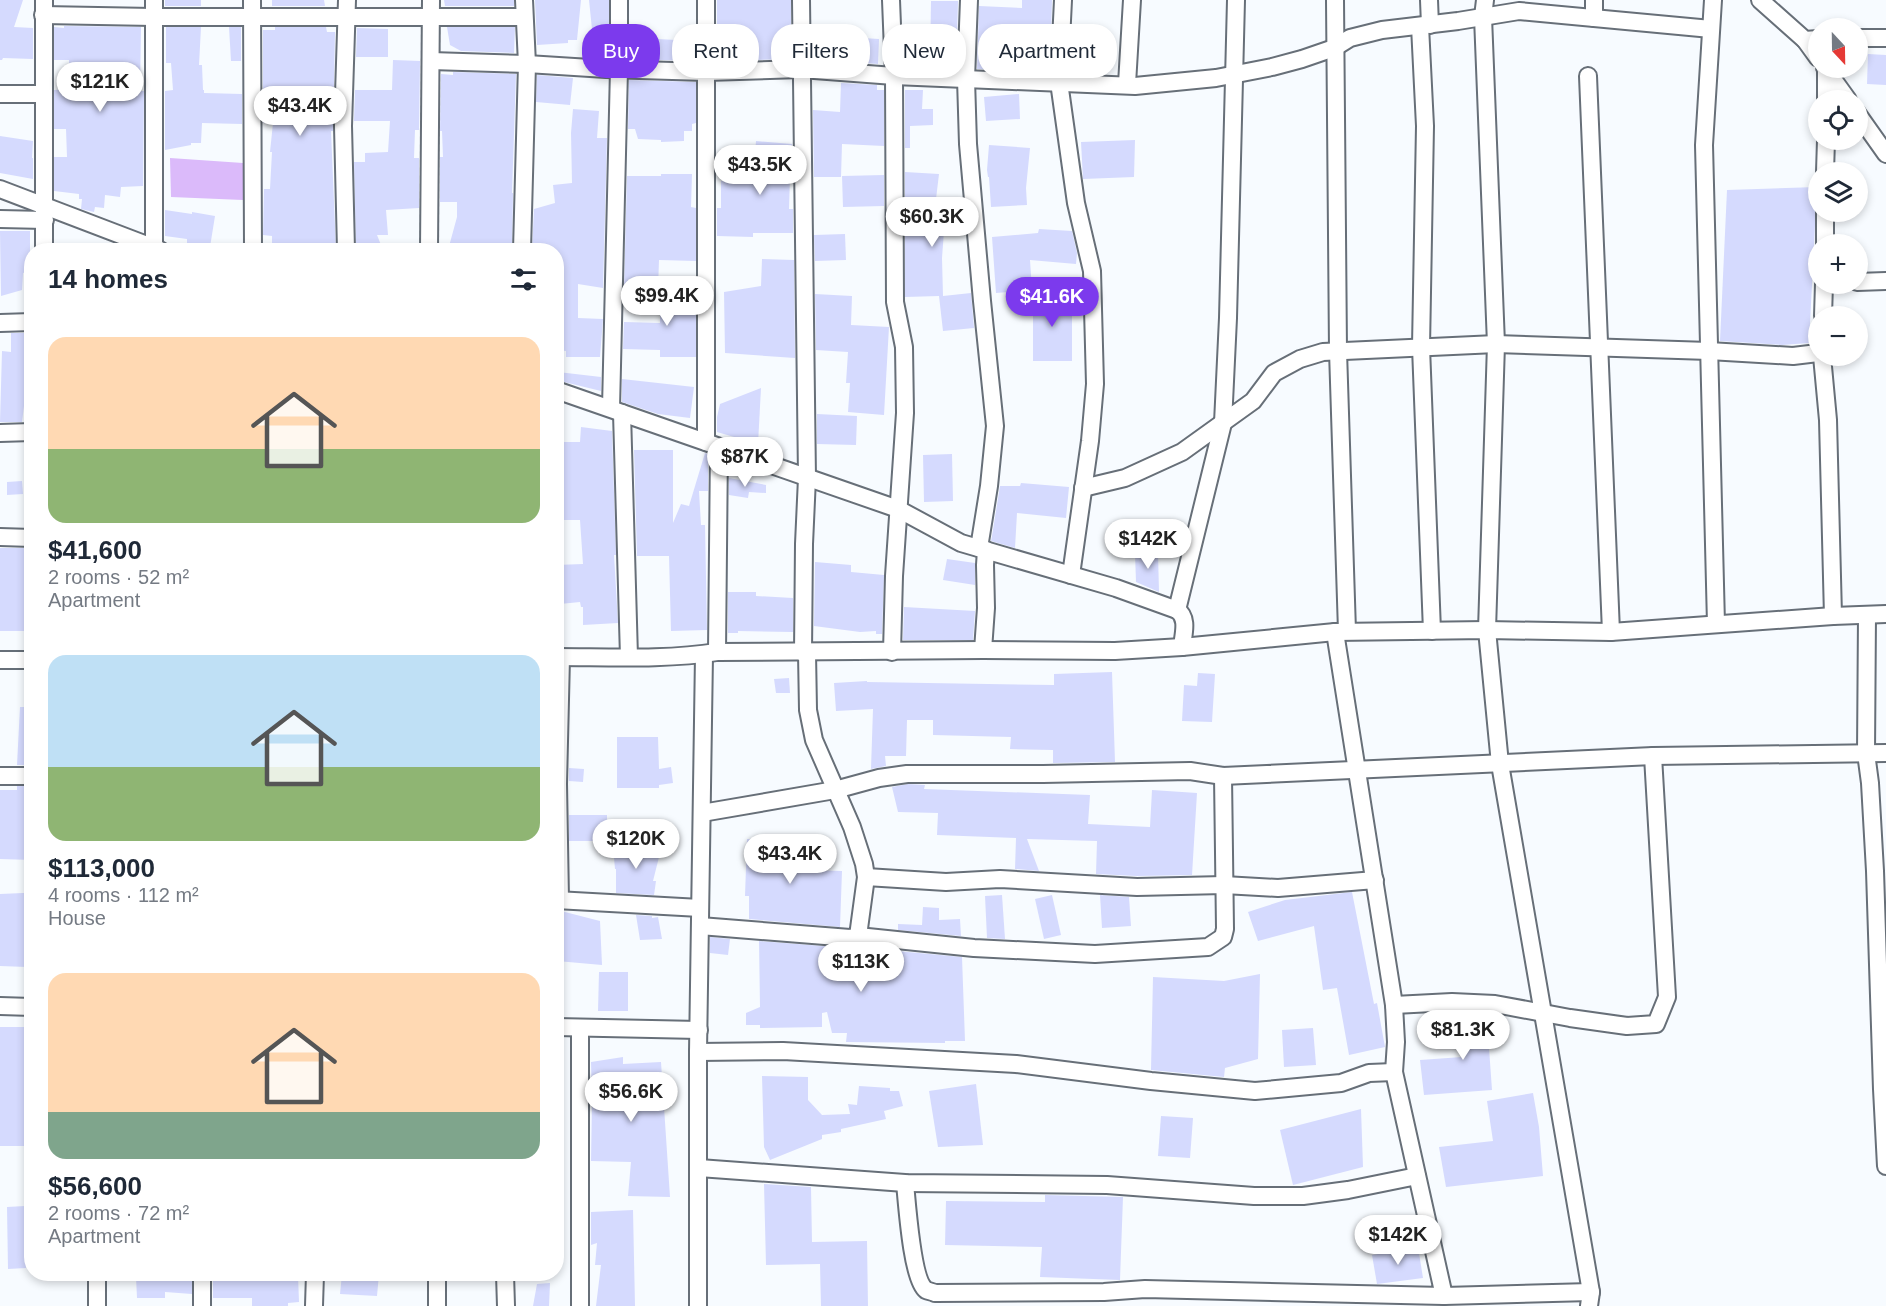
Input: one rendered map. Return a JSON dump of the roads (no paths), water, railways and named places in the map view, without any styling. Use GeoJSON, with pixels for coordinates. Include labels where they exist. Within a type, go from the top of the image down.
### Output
{"type":"FeatureCollection","features":[{"type":"Feature","properties":{"kind":"street"},"geometry":{"type":"LineString","coordinates":[[619,0],[619,24]]}},
{"type":"Feature","properties":{"kind":"street"},"geometry":{"type":"LineString","coordinates":[[706,0],[706,24]]}},
{"type":"Feature","properties":{"kind":"street"},"geometry":{"type":"LineString","coordinates":[[801,0],[801,24]]}},
{"type":"Feature","properties":{"kind":"street"},"geometry":{"type":"LineString","coordinates":[[891,0],[892,24]]}},
{"type":"Feature","properties":{"kind":"street"},"geometry":{"type":"LineString","coordinates":[[969,0],[966,79],[968,144],[994,426],[983,549],[986,608],[983,650]]}},
{"type":"Feature","properties":{"kind":"street"},"geometry":{"type":"LineString","coordinates":[[1063,0],[1059,82],[1076,203],[1092,271],[1095,384],[1071,575]]}},
{"type":"Feature","properties":{"kind":"street"},"geometry":{"type":"LineString","coordinates":[[1127,84],[1132,0]]}},
{"type":"Feature","properties":{"kind":"street"},"geometry":{"type":"LineString","coordinates":[[1177,610],[1223,423],[1236,0]]}},
{"type":"Feature","properties":{"kind":"street"},"geometry":{"type":"LineString","coordinates":[[1335,0],[1341,632],[1357,771],[1394,1005],[1396,1042],[1394,1072],[1444,1296]]}},
{"type":"Feature","properties":{"kind":"street"},"geometry":{"type":"LineString","coordinates":[[1429,0],[1425,25],[1420,348],[1432,631]]}},
{"type":"Feature","properties":{"kind":"street"},"geometry":{"type":"LineString","coordinates":[[905,1183],[916,1269],[927,1291],[935,1293],[1104,1292],[1145,1289],[1590,1299],[1500,764],[1487,630],[1496,344],[1483,17],[1485,0]]}},
{"type":"Feature","properties":{"kind":"street"},"geometry":{"type":"LineString","coordinates":[[1594,0],[1594,18]]}},
{"type":"Feature","properties":{"kind":"street"},"geometry":{"type":"LineString","coordinates":[[1713,0],[1704,145],[1716,624]]}},
{"type":"Feature","properties":{"kind":"street"},"geometry":{"type":"LineString","coordinates":[[1760,0],[1808,37]]}},
{"type":"Feature","properties":{"kind":"street"},"geometry":{"type":"LineString","coordinates":[[44,243],[44,7],[523,8],[526,64],[522,243]]}},
{"type":"Feature","properties":{"kind":"street"},"geometry":{"type":"LineString","coordinates":[[153,8],[156,243]]}},
{"type":"Feature","properties":{"kind":"street"},"geometry":{"type":"LineString","coordinates":[[252,8],[253,243]]}},
{"type":"Feature","properties":{"kind":"street"},"geometry":{"type":"LineString","coordinates":[[346,243],[343,126],[347,8]]}},
{"type":"Feature","properties":{"kind":"street"},"geometry":{"type":"LineString","coordinates":[[429,243],[431,8]]}},
{"type":"Feature","properties":{"kind":"street"},"geometry":{"type":"LineString","coordinates":[[942,78],[1135,86],[1216,78],[1302,59],[1334,48],[1350,38],[1382,30],[1519,11],[1711,29]]}},
{"type":"Feature","properties":{"kind":"street"},"geometry":{"type":"LineString","coordinates":[[1868,38],[1886,38]]}},
{"type":"Feature","properties":{"kind":"street"},"geometry":{"type":"LineString","coordinates":[[431,61],[582,67]]}},
{"type":"Feature","properties":{"kind":"street"},"geometry":{"type":"LineString","coordinates":[[1588,76],[1611,632]]}},
{"type":"Feature","properties":{"kind":"street"},"geometry":{"type":"LineString","coordinates":[[619,78],[616,411],[629,657]]}},
{"type":"Feature","properties":{"kind":"street"},"geometry":{"type":"LineString","coordinates":[[698,1306],[700,908],[702,813],[711,653],[712,445],[706,78]]}},
{"type":"Feature","properties":{"kind":"street"},"geometry":{"type":"LineString","coordinates":[[801,78],[807,478],[804,544],[805,653],[808,710],[814,740],[852,827],[864,864],[866,877],[858,936]]}},
{"type":"Feature","properties":{"kind":"street"},"geometry":{"type":"LineString","coordinates":[[892,652],[898,509],[905,414],[904,347],[895,302],[894,78]]}},
{"type":"Feature","properties":{"kind":"street"},"geometry":{"type":"LineString","coordinates":[[0,94],[43,94]]}},
{"type":"Feature","properties":{"kind":"street"},"geometry":{"type":"LineString","coordinates":[[1868,129],[1886,154]]}},
{"type":"Feature","properties":{"kind":"street"},"geometry":{"type":"LineString","coordinates":[[0,189],[45,213],[135,243]]}},
{"type":"Feature","properties":{"kind":"street"},"geometry":{"type":"LineString","coordinates":[[0,219],[45,213]]}},
{"type":"Feature","properties":{"kind":"street"},"geometry":{"type":"LineString","coordinates":[[1868,282],[1886,281]]}},
{"type":"Feature","properties":{"kind":"street"},"geometry":{"type":"LineString","coordinates":[[0,323],[24,322]]}},
{"type":"Feature","properties":{"kind":"street"},"geometry":{"type":"LineString","coordinates":[[1083,488],[1125,477],[1182,452],[1253,402],[1274,373],[1300,359],[1323,352],[1496,344],[1793,356],[1808,354]]}},
{"type":"Feature","properties":{"kind":"street"},"geometry":{"type":"LineString","coordinates":[[1823,366],[1828,420],[1833,616]]}},
{"type":"Feature","properties":{"kind":"street"},"geometry":{"type":"LineString","coordinates":[[564,393],[898,509],[961,543],[1116,588],[1177,610],[1183,614],[1185,620],[1182,647]]}},
{"type":"Feature","properties":{"kind":"street"},"geometry":{"type":"LineString","coordinates":[[0,433],[24,432]]}},
{"type":"Feature","properties":{"kind":"street"},"geometry":{"type":"LineString","coordinates":[[0,537],[24,538]]}},
{"type":"Feature","properties":{"kind":"street"},"geometry":{"type":"LineString","coordinates":[[564,657],[983,650],[1115,651],[1341,632],[1487,630],[1611,632],[1886,614]]}},
{"type":"Feature","properties":{"kind":"street"},"geometry":{"type":"LineString","coordinates":[[1867,615],[1866,753],[1882,959],[1886,1166]]}},
{"type":"Feature","properties":{"kind":"street"},"geometry":{"type":"LineString","coordinates":[[0,660],[24,660]]}},
{"type":"Feature","properties":{"kind":"street"},"geometry":{"type":"LineString","coordinates":[[702,813],[835,790],[879,778],[907,774],[1190,771],[1222,776],[1653,756],[1886,753]]}},
{"type":"Feature","properties":{"kind":"street"},"geometry":{"type":"LineString","coordinates":[[1394,1005],[1463,1002],[1495,1004],[1627,1026],[1656,1024],[1667,997],[1653,756]]}},
{"type":"Feature","properties":{"kind":"street"},"geometry":{"type":"LineString","coordinates":[[0,776],[24,776]]}},
{"type":"Feature","properties":{"kind":"street"},"geometry":{"type":"LineString","coordinates":[[700,926],[850,938],[858,936],[974,948],[1085,953],[1208,947],[1223,938],[1225,929],[1222,776]]}},
{"type":"Feature","properties":{"kind":"street"},"geometry":{"type":"LineString","coordinates":[[866,877],[946,882],[1000,879],[1137,887],[1224,885],[1278,888],[1375,880]]}},
{"type":"Feature","properties":{"kind":"street"},"geometry":{"type":"LineString","coordinates":[[564,900],[700,908]]}},
{"type":"Feature","properties":{"kind":"street"},"geometry":{"type":"LineString","coordinates":[[0,1006],[24,1007]]}},
{"type":"Feature","properties":{"kind":"street"},"geometry":{"type":"LineString","coordinates":[[564,1027],[699,1030]]}},
{"type":"Feature","properties":{"kind":"street"},"geometry":{"type":"LineString","coordinates":[[580,1028],[580,1306]]}},
{"type":"Feature","properties":{"kind":"street"},"geometry":{"type":"LineString","coordinates":[[698,1052],[783,1051],[1016,1064],[1151,1081],[1256,1091],[1341,1083],[1369,1073],[1394,1072]]}},
{"type":"Feature","properties":{"kind":"street"},"geometry":{"type":"LineString","coordinates":[[699,1168],[905,1183],[1107,1185],[1254,1196],[1303,1196],[1348,1190],[1417,1176]]}},
{"type":"Feature","properties":{"kind":"street"},"geometry":{"type":"LineString","coordinates":[[97,1281],[97,1306]]}},
{"type":"Feature","properties":{"kind":"street"},"geometry":{"type":"LineString","coordinates":[[202,1281],[202,1306]]}},
{"type":"Feature","properties":{"kind":"street"},"geometry":{"type":"LineString","coordinates":[[314,1306],[315,1281]]}},
{"type":"Feature","properties":{"kind":"street"},"geometry":{"type":"LineString","coordinates":[[437,1281],[437,1306]]}},
{"type":"Feature","properties":{"kind":"street"},"geometry":{"type":"LineString","coordinates":[[505,1281],[506,1306]]}}]}
